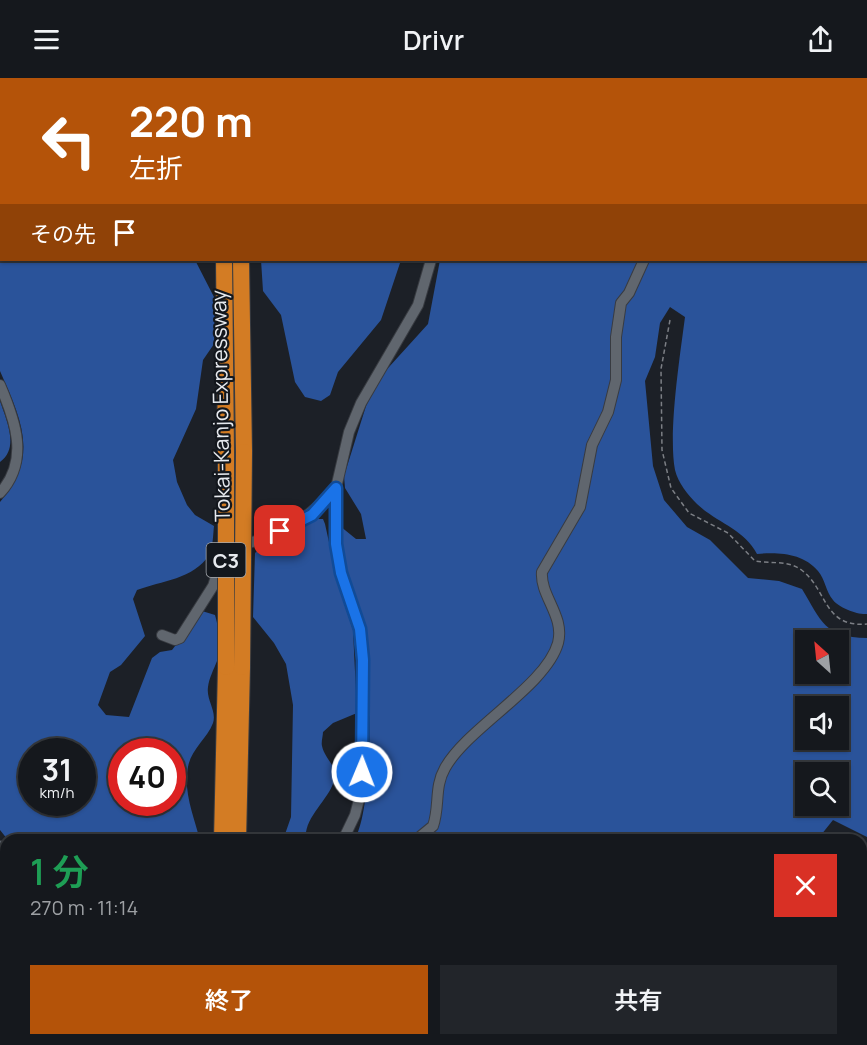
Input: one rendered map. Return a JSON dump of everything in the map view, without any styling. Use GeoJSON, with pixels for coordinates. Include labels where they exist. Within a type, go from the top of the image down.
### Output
{"type":"FeatureCollection","features":[{"type":"Feature","properties":{"kind":"highway","name":"Tokai-Kanjo Expressway"},"geometry":{"type":"LineString","coordinates":[[224,261],[226,453],[238,834]]}},
{"type":"Feature","properties":{"kind":"highway","name":"Tokai-Kanjo Expressway"},"geometry":{"type":"LineString","coordinates":[[222,834],[234,667],[244,452],[241,261]]}},
{"type":"Feature","properties":{"kind":"street"},"geometry":{"type":"LineString","coordinates":[[346,834],[355,815],[361,792],[363,660],[360,629],[341,573],[336,544],[336,488],[349,432],[361,403],[418,305],[431,261]]}},
{"type":"Feature","properties":{"kind":"street"},"geometry":{"type":"LineString","coordinates":[[423,834],[433,826],[439,780],[450,759],[537,675],[558,645],[557,617],[542,581],[542,572],[580,507],[592,445],[608,412],[616,380],[616,337],[621,303],[629,293],[644,261]]}},
{"type":"Feature","properties":{"kind":"street"},"geometry":{"type":"LineString","coordinates":[[0,385],[19,441],[15,465],[2,488]]}},
{"type":"Feature","properties":{"kind":"street"},"geometry":{"type":"LineString","coordinates":[[162,635],[175,640],[180,638],[213,586],[221,559],[228,550],[264,539],[312,515],[336,488]]}},
{"type":"Feature","properties":{"kind":"path"},"geometry":{"type":"LineString","coordinates":[[670,320],[661,369],[662,450],[665,471],[678,500],[689,513],[728,533],[755,561],[790,564],[801,569],[810,578],[834,615],[841,620],[867,624]]}},
{"type":"Feature","properties":{"kind":"shaded area"},"geometry":{"type":"Polygon","coordinates":[[[0,261],[196,261],[215,299],[214,344],[203,360],[196,409],[173,460],[177,482],[187,505],[195,515],[214,526],[211,549],[203,563],[186,574],[137,590],[133,599],[145,636],[121,665],[110,672],[98,705],[106,715],[129,717],[152,658],[160,652],[172,650],[202,611],[215,615],[219,650],[208,687],[214,719],[210,729],[192,755],[187,776],[190,804],[198,834],[3,834],[0,830],[0,502],[20,469],[23,438],[20,422],[0,371],[0,261]]]}},
{"type":"Feature","properties":{"kind":"shaded area"},"geometry":{"type":"Polygon","coordinates":[[[261,261],[401,261],[381,320],[338,372],[330,395],[321,401],[305,397],[295,382],[281,315],[263,291],[261,261]]]}},
{"type":"Feature","properties":{"kind":"shaded area"},"geometry":{"type":"Polygon","coordinates":[[[440,261],[867,261],[867,614],[849,610],[836,603],[820,574],[805,560],[782,554],[757,554],[752,545],[738,532],[697,504],[681,484],[675,470],[673,436],[685,317],[670,307],[660,323],[655,357],[645,381],[653,466],[664,500],[687,527],[710,540],[748,578],[779,581],[802,589],[820,619],[832,630],[795,630],[795,684],[849,684],[849,636],[867,638],[867,834],[861,834],[833,820],[822,834],[357,834],[361,824],[368,770],[369,673],[365,628],[345,564],[340,526],[356,539],[366,539],[361,514],[345,488],[344,476],[366,406],[379,378],[428,324],[440,261]]]}},
{"type":"Feature","properties":{"kind":"shaded area"},"geometry":{"type":"Polygon","coordinates":[[[0,401],[10,433],[10,441],[6,456],[0,462],[0,401]]]}},
{"type":"Feature","properties":{"kind":"shaded area"},"geometry":{"type":"Polygon","coordinates":[[[312,519],[323,519],[339,588],[353,630],[357,713],[333,723],[323,732],[322,746],[333,767],[334,781],[308,824],[306,834],[285,834],[291,817],[293,705],[286,664],[274,643],[253,617],[255,553],[262,546],[312,519]]]}},
{"type":"Feature","properties":{"kind":"route"},"geometry":{"type":"LineString","coordinates":[[280,531],[312,515],[336,488],[334,528],[336,544],[341,573],[360,629],[363,660],[362,772]]}}]}
